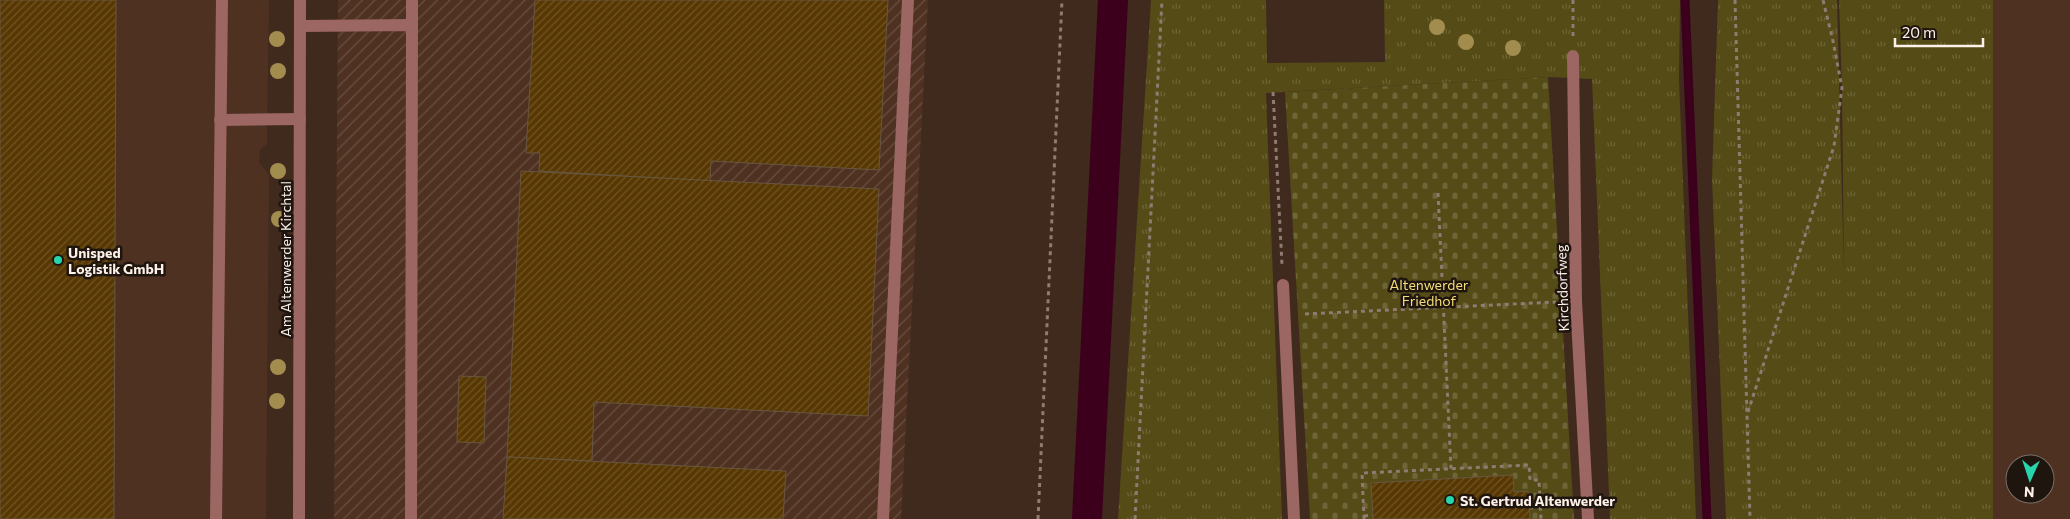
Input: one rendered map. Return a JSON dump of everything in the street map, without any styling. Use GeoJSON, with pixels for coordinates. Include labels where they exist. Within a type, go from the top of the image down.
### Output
{"type":"FeatureCollection","features":[{"type":"Feature","properties":{"kind":"street"},"geometry":{"type":"LineString","coordinates":[[216,519],[222,0]]}},
{"type":"Feature","properties":{"kind":"street","name":"Am Altenwerder Kirchtal"},"geometry":{"type":"LineString","coordinates":[[299,519],[300,0]]}},
{"type":"Feature","properties":{"kind":"street"},"geometry":{"type":"LineString","coordinates":[[411,519],[412,0]]}},
{"type":"Feature","properties":{"kind":"street"},"geometry":{"type":"LineString","coordinates":[[883,519],[908,0]]}},
{"type":"Feature","properties":{"kind":"street"},"geometry":{"type":"LineString","coordinates":[[300,26],[412,25]]}},
{"type":"Feature","properties":{"kind":"street","name":"Kirchdorfweg"},"geometry":{"type":"LineString","coordinates":[[1573,56],[1576,301],[1588,519]]}},
{"type":"Feature","properties":{"kind":"street"},"geometry":{"type":"LineString","coordinates":[[220,120],[300,119]]}},
{"type":"Feature","properties":{"kind":"street"},"geometry":{"type":"LineString","coordinates":[[1283,286],[1294,519]]}},
{"type":"Feature","properties":{"kind":"path"},"geometry":{"type":"LineString","coordinates":[[1038,519],[1062,0]]}},
{"type":"Feature","properties":{"kind":"path"},"geometry":{"type":"LineString","coordinates":[[1135,519],[1162,0]]}},
{"type":"Feature","properties":{"kind":"path"},"geometry":{"type":"LineString","coordinates":[[1573,0],[1573,56]]}},
{"type":"Feature","properties":{"kind":"path"},"geometry":{"type":"LineString","coordinates":[[1735,0],[1750,519]]}},
{"type":"Feature","properties":{"kind":"path"},"geometry":{"type":"LineString","coordinates":[[1747,415],[1834,146],[1842,88],[1823,0]]}},
{"type":"Feature","properties":{"kind":"path"},"geometry":{"type":"LineString","coordinates":[[1273,92],[1283,286]]}},
{"type":"Feature","properties":{"kind":"path"},"geometry":{"type":"LineString","coordinates":[[1438,193],[1451,469]]}},
{"type":"Feature","properties":{"kind":"path"},"geometry":{"type":"LineString","coordinates":[[1285,315],[1576,301]]}},
{"type":"Feature","properties":{"kind":"path"},"geometry":{"type":"LineString","coordinates":[[1372,515],[1364,517],[1362,473],[1529,465],[1530,480],[1539,480],[1541,519]]}},
{"type":"Feature","properties":{"kind":"path"},"geometry":{"type":"LineString","coordinates":[[1529,508],[1564,505]]}},
{"type":"Feature","properties":{"kind":"shaded area"},"geometry":{"type":"Polygon","coordinates":[[[0,0],[269,0],[267,144],[260,150],[259,162],[269,175],[266,519],[0,519],[0,0]]]}},
{"type":"Feature","properties":{"kind":"shaded area"},"geometry":{"type":"Polygon","coordinates":[[[338,0],[928,0],[901,519],[334,519],[338,0]]]}},
{"type":"Feature","properties":{"kind":"shaded area"},"geometry":{"type":"Polygon","coordinates":[[[1993,0],[2070,0],[2070,519],[1993,519],[1993,0]]]}},
{"type":"Feature","properties":{"kind":"green space"},"geometry":{"type":"Polygon","coordinates":[[[1151,0],[1266,0],[1267,63],[1385,62],[1384,0],[1680,0],[1679,79],[1696,519],[1610,519],[1592,79],[1548,77],[1266,93],[1282,519],[1118,519],[1151,0]]]}},
{"type":"Feature","properties":{"kind":"green space"},"geometry":{"type":"Polygon","coordinates":[[[1718,0],[1837,0],[1844,274],[1839,0],[1993,0],[1993,519],[1726,519],[1712,179],[1718,0]]]}},
{"type":"Feature","properties":{"kind":"green space","name":"Altenwerder Friedhof"},"geometry":{"type":"Polygon","coordinates":[[[1548,77],[1574,519],[1310,519],[1285,92],[1548,77]]]}},
{"type":"Feature","properties":{"kind":"building","name":"Unisped Logistik GmbH"},"geometry":{"type":"Polygon","coordinates":[[[0,0],[116,0],[114,519],[0,519],[0,0]]]}},
{"type":"Feature","properties":{"kind":"building"},"geometry":{"type":"Polygon","coordinates":[[[535,0],[888,0],[879,170],[711,161],[710,181],[539,171],[540,153],[526,153],[535,0]]]}},
{"type":"Feature","properties":{"kind":"building"},"geometry":{"type":"Polygon","coordinates":[[[521,171],[879,189],[868,416],[594,402],[592,461],[507,457],[521,171]]]}},
{"type":"Feature","properties":{"kind":"building"},"geometry":{"type":"Polygon","coordinates":[[[459,376],[486,377],[484,443],[457,442],[459,376]]]}},
{"type":"Feature","properties":{"kind":"building"},"geometry":{"type":"Polygon","coordinates":[[[507,457],[786,471],[783,519],[503,519],[507,457]]]}},
{"type":"Feature","properties":{"kind":"building","name":"St. Gertrud Altenwerder"},"geometry":{"type":"Polygon","coordinates":[[[1513,475],[1514,492],[1528,491],[1530,519],[1373,519],[1371,483],[1513,475]]]}},
{"type":"Feature","properties":{"kind":"waterway"},"geometry":{"type":"LineString","coordinates":[[1087,519],[1113,0]]}},
{"type":"Feature","properties":{"kind":"waterway"},"geometry":{"type":"LineString","coordinates":[[1685,0],[1707,519]]}},
{"type":"Feature","properties":{"kind":"place","name":"Unisped Logistik GmbH"},"geometry":{"type":"Point","coordinates":[58,260]}},
{"type":"Feature","properties":{"kind":"place","name":"St. Gertrud Altenwerder"},"geometry":{"type":"Point","coordinates":[1450,500]}}]}
